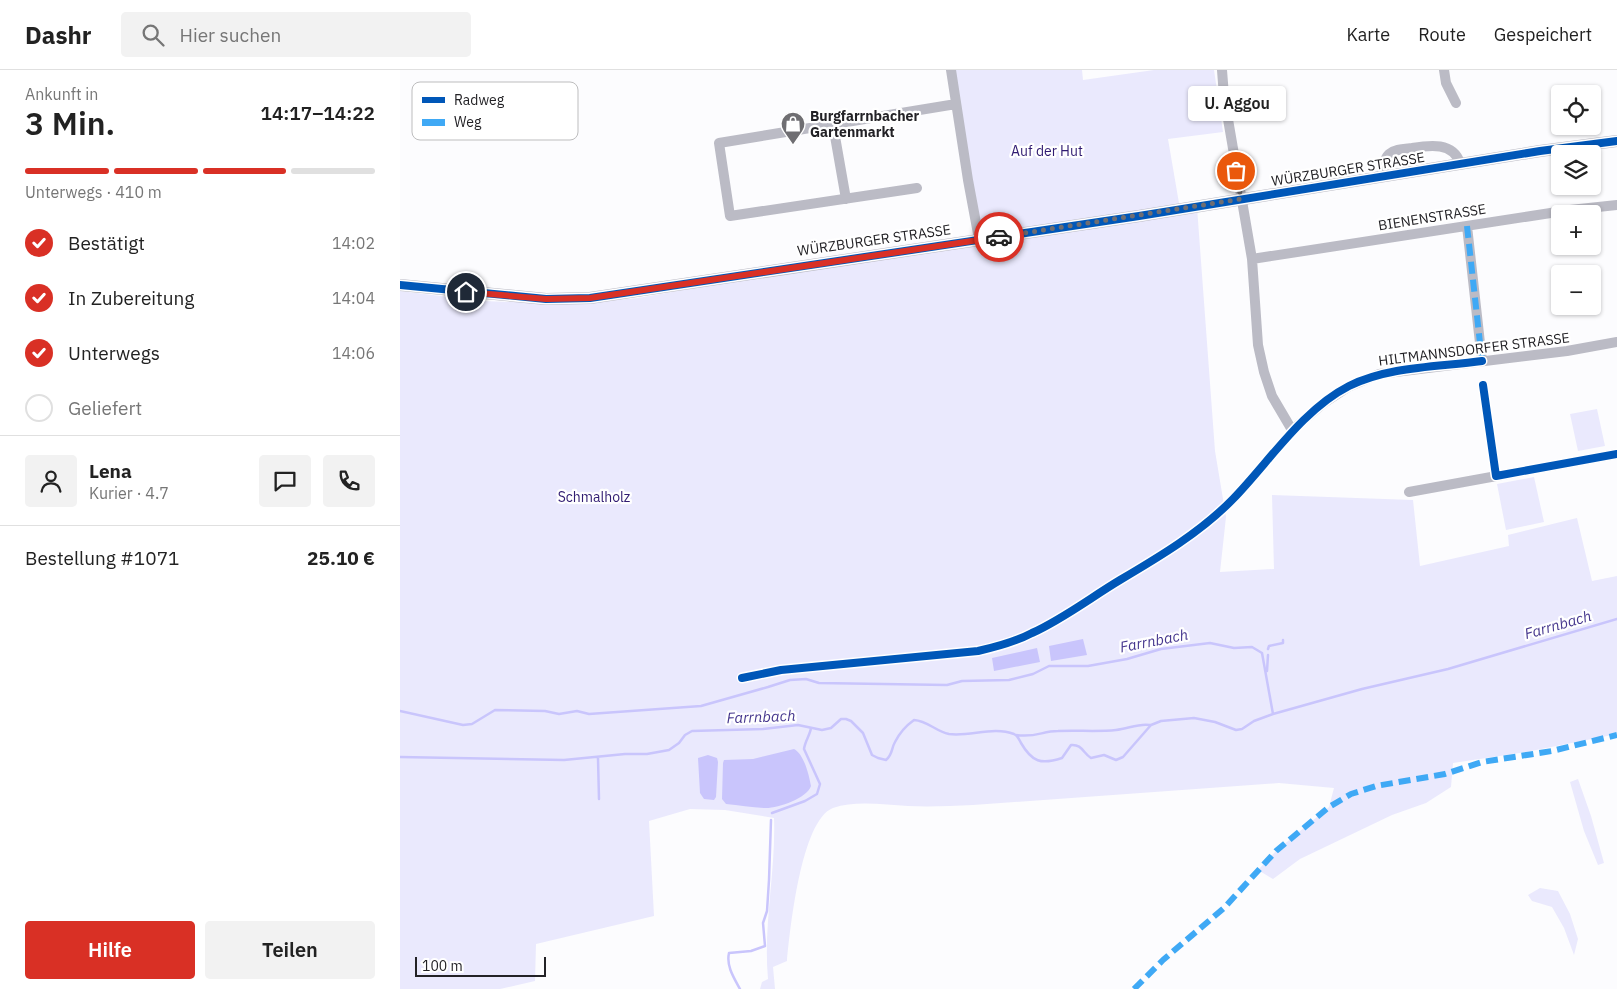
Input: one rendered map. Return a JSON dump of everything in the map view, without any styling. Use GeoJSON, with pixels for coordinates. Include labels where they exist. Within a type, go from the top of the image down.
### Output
{"type":"FeatureCollection","features":[{"type":"Feature","properties":{"kind":"street"},"geometry":{"type":"LineString","coordinates":[[951,70],[979,239]]}},
{"type":"Feature","properties":{"kind":"street"},"geometry":{"type":"LineString","coordinates":[[1222,70],[1224,96],[1252,259]]}},
{"type":"Feature","properties":{"kind":"street"},"geometry":{"type":"LineString","coordinates":[[1444,70],[1446,83],[1456,102]]}},
{"type":"Feature","properties":{"kind":"street"},"geometry":{"type":"LineString","coordinates":[[917,188],[730,216],[719,144],[956,104]]}},
{"type":"Feature","properties":{"kind":"street"},"geometry":{"type":"LineString","coordinates":[[833,125],[846,199]]}},
{"type":"Feature","properties":{"kind":"street","name":"WÜRZBURGER STRASSE"},"geometry":{"type":"LineString","coordinates":[[400,285],[546,299],[590,298],[1241,199],[1460,163],[1617,141]]}},
{"type":"Feature","properties":{"kind":"street"},"geometry":{"type":"LineString","coordinates":[[1382,177],[1386,159],[1390,153],[1398,150],[1440,146],[1454,152],[1458,156],[1460,163]]}},
{"type":"Feature","properties":{"kind":"street","name":"BIENENSTRASSE"},"geometry":{"type":"LineString","coordinates":[[1252,259],[1570,210],[1617,205]]}},
{"type":"Feature","properties":{"kind":"street"},"geometry":{"type":"LineString","coordinates":[[1467,226],[1482,361]]}},
{"type":"Feature","properties":{"kind":"street","name":"HILTMANNSDORFER STRASSE"},"geometry":{"type":"LineString","coordinates":[[1252,259],[1258,345],[1264,372],[1272,396],[1292,430],[1325,402],[1348,386],[1370,377],[1390,372],[1567,352],[1617,342]]}},
{"type":"Feature","properties":{"kind":"street"},"geometry":{"type":"LineString","coordinates":[[1409,492],[1617,454]]}},
{"type":"Feature","properties":{"kind":"green space"},"geometry":{"type":"Polygon","coordinates":[[[953,70],[1082,70],[1083,80],[1154,70],[1214,70],[1223,132],[1168,139],[1180,209],[1197,207],[1215,451],[1226,517],[1220,572],[1274,569],[1272,495],[1413,500],[1420,566],[1509,546],[1508,535],[1577,518],[1592,581],[1617,576],[1617,734],[1526,752],[1453,763],[1451,787],[1426,803],[1392,815],[1300,859],[1273,879],[1258,870],[1276,851],[1329,807],[1334,788],[1279,783],[973,805],[908,806],[851,804],[833,808],[822,817],[805,854],[794,902],[787,961],[773,967],[775,989],[760,989],[762,982],[768,979],[767,939],[774,818],[725,810],[690,809],[649,821],[654,916],[536,944],[535,981],[500,989],[400,989],[400,291],[482,301],[574,304],[638,298],[767,275],[981,244],[953,70]]]}},
{"type":"Feature","properties":{"kind":"green space"},"geometry":{"type":"Polygon","coordinates":[[[1597,409],[1605,446],[1578,451],[1570,414],[1597,409]]]}},
{"type":"Feature","properties":{"kind":"green space"},"geometry":{"type":"Polygon","coordinates":[[[1534,477],[1544,522],[1506,530],[1497,484],[1534,477]]]}},
{"type":"Feature","properties":{"kind":"green space"},"geometry":{"type":"Polygon","coordinates":[[[1578,779],[1604,863],[1598,865],[1584,831],[1570,782],[1578,779]]]}},
{"type":"Feature","properties":{"kind":"green space"},"geometry":{"type":"Polygon","coordinates":[[[1540,888],[1558,891],[1570,914],[1578,939],[1574,955],[1564,928],[1552,907],[1532,901],[1528,895],[1540,888]]]}},
{"type":"Feature","properties":{"kind":"shaded area"},"geometry":{"type":"Polygon","coordinates":[[[1083,639],[1087,655],[1051,661],[1049,646],[1083,639]]]}},
{"type":"Feature","properties":{"kind":"shaded area"},"geometry":{"type":"Polygon","coordinates":[[[1037,648],[1040,662],[994,671],[992,658],[1037,648]]]}},
{"type":"Feature","properties":{"kind":"shaded area"},"geometry":{"type":"Polygon","coordinates":[[[794,749],[801,755],[810,781],[811,786],[804,794],[785,804],[772,808],[726,804],[722,799],[724,760],[753,759],[794,749]]]}},
{"type":"Feature","properties":{"kind":"shaded area"},"geometry":{"type":"Polygon","coordinates":[[[708,755],[717,758],[718,762],[716,797],[714,800],[704,799],[700,793],[698,758],[708,755]]]}},
{"type":"Feature","properties":{"kind":"waterway","name":"Farrnbach"},"geometry":{"type":"LineString","coordinates":[[400,757],[564,760],[625,754],[647,754],[669,750],[692,731],[763,729],[798,725],[822,730],[831,728],[841,719],[846,719],[851,721],[863,733],[872,755],[886,760],[890,756],[899,736],[914,720],[949,734],[957,735],[990,731],[1014,734],[1033,758],[1043,761],[1062,758],[1071,745],[1080,747],[1091,758],[1104,755],[1116,760],[1123,757],[1151,725],[1161,721],[1194,718],[1215,722],[1236,730],[1242,729],[1254,721],[1273,714],[1362,689],[1448,669],[1617,619]]}},
{"type":"Feature","properties":{"kind":"waterway"},"geometry":{"type":"LineString","coordinates":[[1268,649],[1269,646],[1283,643],[1283,640]]}},
{"type":"Feature","properties":{"kind":"waterway","name":"Farrnbach"},"geometry":{"type":"LineString","coordinates":[[400,711],[463,725],[472,724],[495,710],[545,711],[559,714],[577,711],[589,714],[701,706],[790,680],[806,679],[819,683],[947,685],[962,681],[1009,680],[1033,674],[1049,666],[1088,666],[1127,659],[1161,649],[1210,643],[1234,648],[1252,647],[1262,653],[1273,714]]}},
{"type":"Feature","properties":{"kind":"waterway","name":"Farrnbach"},"geometry":{"type":"LineString","coordinates":[[1267,671],[1268,655]]}},
{"type":"Feature","properties":{"kind":"waterway"},"geometry":{"type":"LineString","coordinates":[[1016,735],[1029,736],[1058,731],[1109,731],[1150,725]]}},
{"type":"Feature","properties":{"kind":"waterway"},"geometry":{"type":"LineString","coordinates":[[772,813],[805,801],[817,794],[820,784],[804,749],[811,728]]}},
{"type":"Feature","properties":{"kind":"waterway"},"geometry":{"type":"LineString","coordinates":[[598,758],[599,799]]}},
{"type":"Feature","properties":{"kind":"waterway"},"geometry":{"type":"LineString","coordinates":[[740,989],[733,976],[728,958],[729,953],[751,951],[765,946],[763,923],[767,911],[771,820]]}},
{"type":"Feature","properties":{"kind":"marked path"},"geometry":{"type":"LineString","coordinates":[[1467,226],[1482,361]]}},
{"type":"Feature","properties":{"kind":"marked path"},"geometry":{"type":"LineString","coordinates":[[1134,989],[1163,960],[1224,908],[1276,851],[1329,807],[1351,794],[1376,786],[1445,774],[1482,762],[1552,751],[1617,735]]}},
{"type":"Feature","properties":{"kind":"cycle path"},"geometry":{"type":"LineString","coordinates":[[400,285],[546,299],[590,298],[1139,216],[1540,151],[1617,141]]}},
{"type":"Feature","properties":{"kind":"cycle path"},"geometry":{"type":"LineString","coordinates":[[742,678],[781,670],[978,651],[1019,639],[1066,615],[1193,533],[1221,511],[1301,423],[1332,396],[1364,379],[1381,374],[1414,368],[1482,361]]}},
{"type":"Feature","properties":{"kind":"cycle path"},"geometry":{"type":"LineString","coordinates":[[1483,385],[1496,476],[1617,454]]}},
{"type":"Feature","properties":{"kind":"way so far"},"geometry":{"type":"LineString","coordinates":[[999,237],[1241,199],[1236,171]]}},
{"type":"Feature","properties":{"kind":"place","name":"Burgfarrnbacher Gartenmarkt"},"geometry":{"type":"Point","coordinates":[793,145]}},
{"type":"Feature","properties":{"kind":"place","name":"U. Aggou"},"geometry":{"type":"Point","coordinates":[1236,171]}},
{"type":"Feature","properties":{"kind":"route"},"geometry":{"type":"LineString","coordinates":[[466,292],[546,299],[590,298],[999,237]]}},
{"type":"Feature","properties":{"kind":"park label","name":"Auf der Hut"},"geometry":{"type":"Point","coordinates":[1047,151]}},
{"type":"Feature","properties":{"kind":"park label","name":"Schmalholz"},"geometry":{"type":"Point","coordinates":[594,497]}}]}
